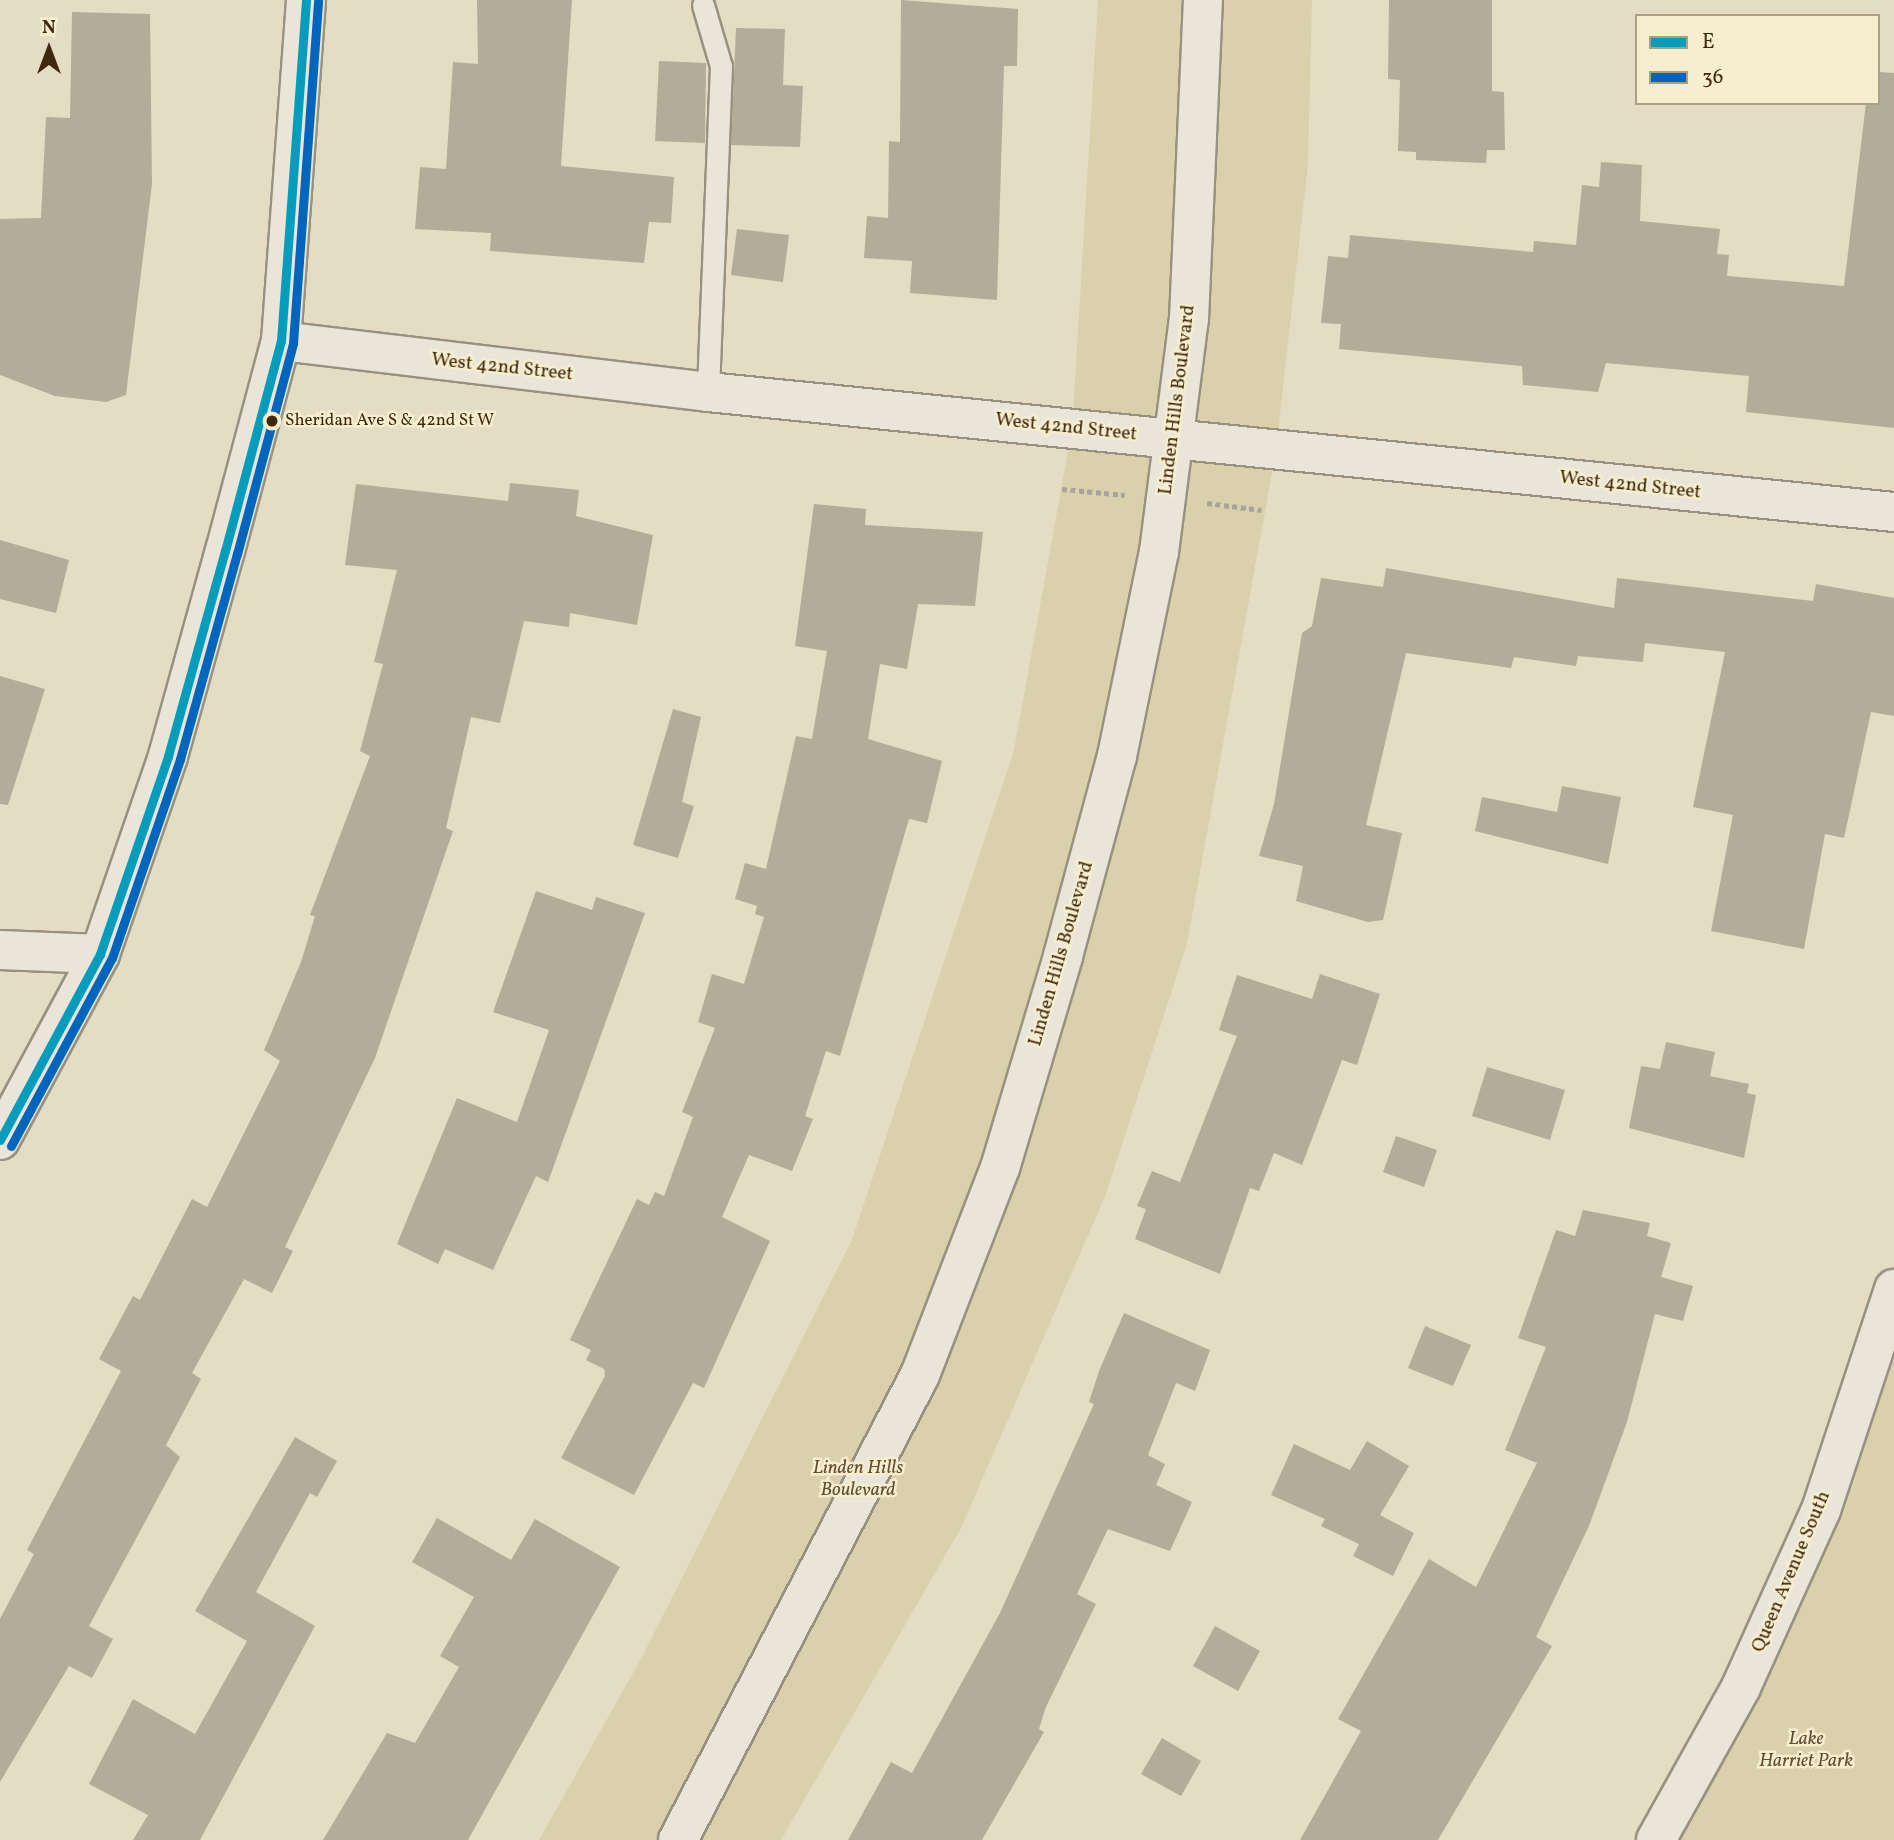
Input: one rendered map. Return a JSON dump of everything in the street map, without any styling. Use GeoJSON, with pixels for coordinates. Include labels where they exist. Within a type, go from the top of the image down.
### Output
{"type":"FeatureCollection","features":[{"type":"Feature","properties":{"kind":"street"},"geometry":{"type":"LineString","coordinates":[[0,1140],[100,954],[168,756],[281,341],[306,0]]}},
{"type":"Feature","properties":{"kind":"street","name":"Linden Hills Boulevard"},"geometry":{"type":"LineString","coordinates":[[678,1840],[920,1375],[1000,1168],[1117,756],[1175,439],[1189,319],[1203,0]]}},
{"type":"Feature","properties":{"kind":"street","name":"West 42nd Street"},"geometry":{"type":"LineString","coordinates":[[281,341],[708,392],[1894,512]]}},
{"type":"Feature","properties":{"kind":"street"},"geometry":{"type":"LineString","coordinates":[[0,950],[100,954]]}},
{"type":"Feature","properties":{"kind":"street","name":"Queen Avenue South"},"geometry":{"type":"LineString","coordinates":[[1656,1840],[1741,1687],[1821,1510],[1894,1289]]}},
{"type":"Feature","properties":{"kind":"lane"},"geometry":{"type":"LineString","coordinates":[[703,5],[721,66],[708,392]]}},
{"type":"Feature","properties":{"kind":"green space","name":"Linden Hills Boulevard"},"geometry":{"type":"Polygon","coordinates":[[[1098,0],[1312,0],[1308,164],[1276,451],[1187,944],[1106,1194],[961,1528],[781,1840],[539,1840],[642,1657],[852,1240],[1014,750],[1072,429],[1098,0]]]}},
{"type":"Feature","properties":{"kind":"green space","name":"Lake Harriet Park"},"geometry":{"type":"Polygon","coordinates":[[[1894,1289],[1894,1840],[1656,1840],[1742,1687],[1894,1289]]]}},
{"type":"Feature","properties":{"kind":"building"},"geometry":{"type":"Polygon","coordinates":[[[477,0],[572,0],[561,166],[674,177],[671,223],[649,222],[644,263],[490,251],[491,233],[415,229],[420,167],[446,169],[453,62],[478,64],[477,0]]]}},
{"type":"Feature","properties":{"kind":"building"},"geometry":{"type":"Polygon","coordinates":[[[901,0],[1018,9],[1017,66],[1004,66],[997,300],[910,293],[912,261],[864,258],[867,216],[888,218],[889,141],[900,142],[901,0]]]}},
{"type":"Feature","properties":{"kind":"building"},"geometry":{"type":"Polygon","coordinates":[[[1389,0],[1492,0],[1492,91],[1504,92],[1505,150],[1487,150],[1486,163],[1416,160],[1416,152],[1398,151],[1400,80],[1388,79],[1389,0]]]}},
{"type":"Feature","properties":{"kind":"building"},"geometry":{"type":"Polygon","coordinates":[[[72,12],[150,14],[152,184],[126,395],[106,402],[55,396],[0,375],[0,219],[41,218],[46,117],[70,118],[72,12]]]}},
{"type":"Feature","properties":{"kind":"building"},"geometry":{"type":"Polygon","coordinates":[[[736,28],[785,29],[783,85],[803,86],[800,147],[731,145],[736,28]]]}},
{"type":"Feature","properties":{"kind":"building"},"geometry":{"type":"Polygon","coordinates":[[[659,61],[706,63],[705,143],[655,141],[659,61]]]}},
{"type":"Feature","properties":{"kind":"building"},"geometry":{"type":"Polygon","coordinates":[[[1880,72],[1894,73],[1894,428],[1746,412],[1749,376],[1606,363],[1598,392],[1523,385],[1522,366],[1339,349],[1341,324],[1321,323],[1328,256],[1348,258],[1350,235],[1533,252],[1534,241],[1576,245],[1582,185],[1599,187],[1601,162],[1642,165],[1640,221],[1720,229],[1717,254],[1729,255],[1727,276],[1844,286],[1866,105],[1880,105],[1880,72]]]}},
{"type":"Feature","properties":{"kind":"building"},"geometry":{"type":"Polygon","coordinates":[[[737,229],[789,235],[783,282],[731,275],[737,229]]]}},
{"type":"Feature","properties":{"kind":"building"},"geometry":{"type":"Polygon","coordinates":[[[510,483],[579,490],[576,516],[653,535],[637,625],[570,613],[569,627],[524,621],[500,723],[471,717],[446,828],[453,831],[375,1058],[285,1247],[293,1251],[272,1293],[244,1279],[192,1373],[201,1379],[166,1445],[180,1457],[89,1626],[113,1639],[92,1678],[69,1666],[0,1782],[0,1619],[34,1554],[27,1550],[121,1371],[99,1359],[133,1296],[140,1300],[192,1199],[207,1207],[280,1061],[264,1050],[301,962],[315,916],[310,915],[370,756],[360,751],[383,664],[374,662],[397,570],[345,565],[356,484],[508,501],[510,483]]]}},
{"type":"Feature","properties":{"kind":"building"},"geometry":{"type":"Polygon","coordinates":[[[814,504],[866,509],[865,525],[983,532],[975,606],[918,604],[907,669],[880,664],[868,739],[942,761],[927,823],[909,819],[840,1056],[826,1051],[805,1116],[813,1119],[792,1171],[749,1155],[722,1217],[770,1241],[704,1388],[693,1383],[634,1495],[561,1458],[605,1376],[604,1369],[586,1360],[591,1350],[570,1340],[637,1199],[649,1205],[655,1192],[664,1196],[693,1117],[682,1112],[715,1028],[698,1022],[712,974],[744,984],[764,917],[755,914],[757,906],[735,899],[745,863],[766,869],[796,736],[812,739],[827,651],[795,646],[814,504]]]}},
{"type":"Feature","properties":{"kind":"building"},"geometry":{"type":"Polygon","coordinates":[[[0,540],[69,560],[56,613],[0,599],[0,540]]]}},
{"type":"Feature","properties":{"kind":"building"},"geometry":{"type":"Polygon","coordinates":[[[1386,568],[1614,608],[1617,578],[1813,601],[1816,584],[1894,598],[1894,716],[1871,712],[1844,838],[1825,834],[1804,949],[1711,931],[1733,815],[1693,807],[1725,652],[1645,643],[1643,662],[1578,656],[1576,666],[1514,657],[1511,668],[1406,653],[1366,825],[1402,833],[1383,920],[1368,922],[1296,901],[1303,866],[1259,856],[1274,804],[1302,633],[1312,626],[1321,578],[1383,587],[1386,568]]]}},
{"type":"Feature","properties":{"kind":"building"},"geometry":{"type":"Polygon","coordinates":[[[0,676],[45,689],[8,805],[0,804],[0,676]]]}},
{"type":"Feature","properties":{"kind":"building"},"geometry":{"type":"Polygon","coordinates":[[[673,709],[701,717],[682,802],[694,806],[678,858],[633,845],[673,709]]]}},
{"type":"Feature","properties":{"kind":"building"},"geometry":{"type":"Polygon","coordinates":[[[1562,786],[1621,797],[1608,864],[1475,831],[1482,797],[1557,812],[1562,786]]]}},
{"type":"Feature","properties":{"kind":"building"},"geometry":{"type":"Polygon","coordinates":[[[536,891],[592,910],[596,897],[645,913],[548,1182],[536,1176],[493,1270],[445,1249],[438,1264],[397,1244],[457,1098],[517,1122],[549,1030],[493,1012],[536,891]]]}},
{"type":"Feature","properties":{"kind":"building"},"geometry":{"type":"Polygon","coordinates":[[[1320,974],[1380,994],[1357,1065],[1342,1060],[1302,1165],[1274,1153],[1259,1191],[1250,1188],[1220,1274],[1135,1239],[1146,1209],[1137,1206],[1152,1171],[1180,1182],[1237,1036],[1219,1030],[1237,975],[1312,999],[1320,974]]]}},
{"type":"Feature","properties":{"kind":"building"},"geometry":{"type":"Polygon","coordinates":[[[1666,1042],[1715,1052],[1710,1076],[1749,1084],[1747,1093],[1756,1095],[1744,1158],[1629,1128],[1641,1066],[1660,1069],[1666,1042]]]}},
{"type":"Feature","properties":{"kind":"building"},"geometry":{"type":"Polygon","coordinates":[[[1487,1067],[1565,1090],[1550,1140],[1472,1116],[1487,1067]]]}},
{"type":"Feature","properties":{"kind":"building"},"geometry":{"type":"Polygon","coordinates":[[[1396,1136],[1437,1150],[1424,1187],[1383,1172],[1396,1136]]]}},
{"type":"Feature","properties":{"kind":"building"},"geometry":{"type":"Polygon","coordinates":[[[1583,1210],[1650,1223],[1647,1236],[1671,1243],[1661,1277],[1693,1286],[1683,1321],[1655,1314],[1627,1422],[1589,1526],[1536,1637],[1552,1646],[1438,1840],[1300,1840],[1361,1731],[1338,1719],[1429,1559],[1476,1587],[1537,1463],[1505,1450],[1546,1347],[1518,1338],[1556,1230],[1575,1236],[1583,1210]]]}},
{"type":"Feature","properties":{"kind":"building"},"geometry":{"type":"Polygon","coordinates":[[[1124,1313],[1210,1350],[1195,1391],[1176,1383],[1148,1455],[1165,1464],[1156,1485],[1192,1502],[1170,1551],[1108,1529],[1077,1594],[1096,1604],[1046,1707],[1039,1729],[1044,1732],[982,1840],[848,1840],[891,1762],[912,1773],[1000,1613],[1094,1404],[1089,1402],[1099,1371],[1124,1313]]]}},
{"type":"Feature","properties":{"kind":"building"},"geometry":{"type":"Polygon","coordinates":[[[1425,1326],[1471,1345],[1453,1386],[1408,1368],[1425,1326]]]}},
{"type":"Feature","properties":{"kind":"building"},"geometry":{"type":"Polygon","coordinates":[[[295,1437],[337,1461],[317,1497],[310,1493],[256,1592],[315,1626],[200,1840],[133,1840],[148,1815],[89,1784],[133,1699],[195,1734],[247,1641],[195,1611],[295,1437]]]}},
{"type":"Feature","properties":{"kind":"building"},"geometry":{"type":"Polygon","coordinates":[[[1367,1441],[1409,1466],[1380,1515],[1414,1533],[1393,1576],[1353,1556],[1359,1544],[1321,1526],[1325,1519],[1271,1495],[1294,1444],[1350,1470],[1367,1441]]]}},
{"type":"Feature","properties":{"kind":"building"},"geometry":{"type":"Polygon","coordinates":[[[437,1518],[511,1560],[535,1519],[620,1567],[468,1840],[323,1840],[387,1733],[415,1743],[459,1667],[440,1656],[474,1597],[412,1562],[437,1518]]]}},
{"type":"Feature","properties":{"kind":"building"},"geometry":{"type":"Polygon","coordinates":[[[1215,1626],[1260,1651],[1238,1691],[1193,1666],[1215,1626]]]}},
{"type":"Feature","properties":{"kind":"building"},"geometry":{"type":"Polygon","coordinates":[[[1162,1738],[1201,1761],[1181,1796],[1141,1774],[1162,1738]]]}},
{"type":"Feature","properties":{"kind":"transit line","name":"E"},"geometry":{"type":"LineString","coordinates":[[0,1140],[100,954],[168,756],[225,551],[281,341],[306,0]]}},
{"type":"Feature","properties":{"kind":"transit line","name":"36"},"geometry":{"type":"LineString","coordinates":[[11,1146],[112,958],[180,759],[237,554],[293,343],[318,1]]}},
{"type":"Feature","properties":{"kind":"place","name":"Sheridan Ave S & 42nd St W"},"geometry":{"type":"Point","coordinates":[272,421]}}]}
